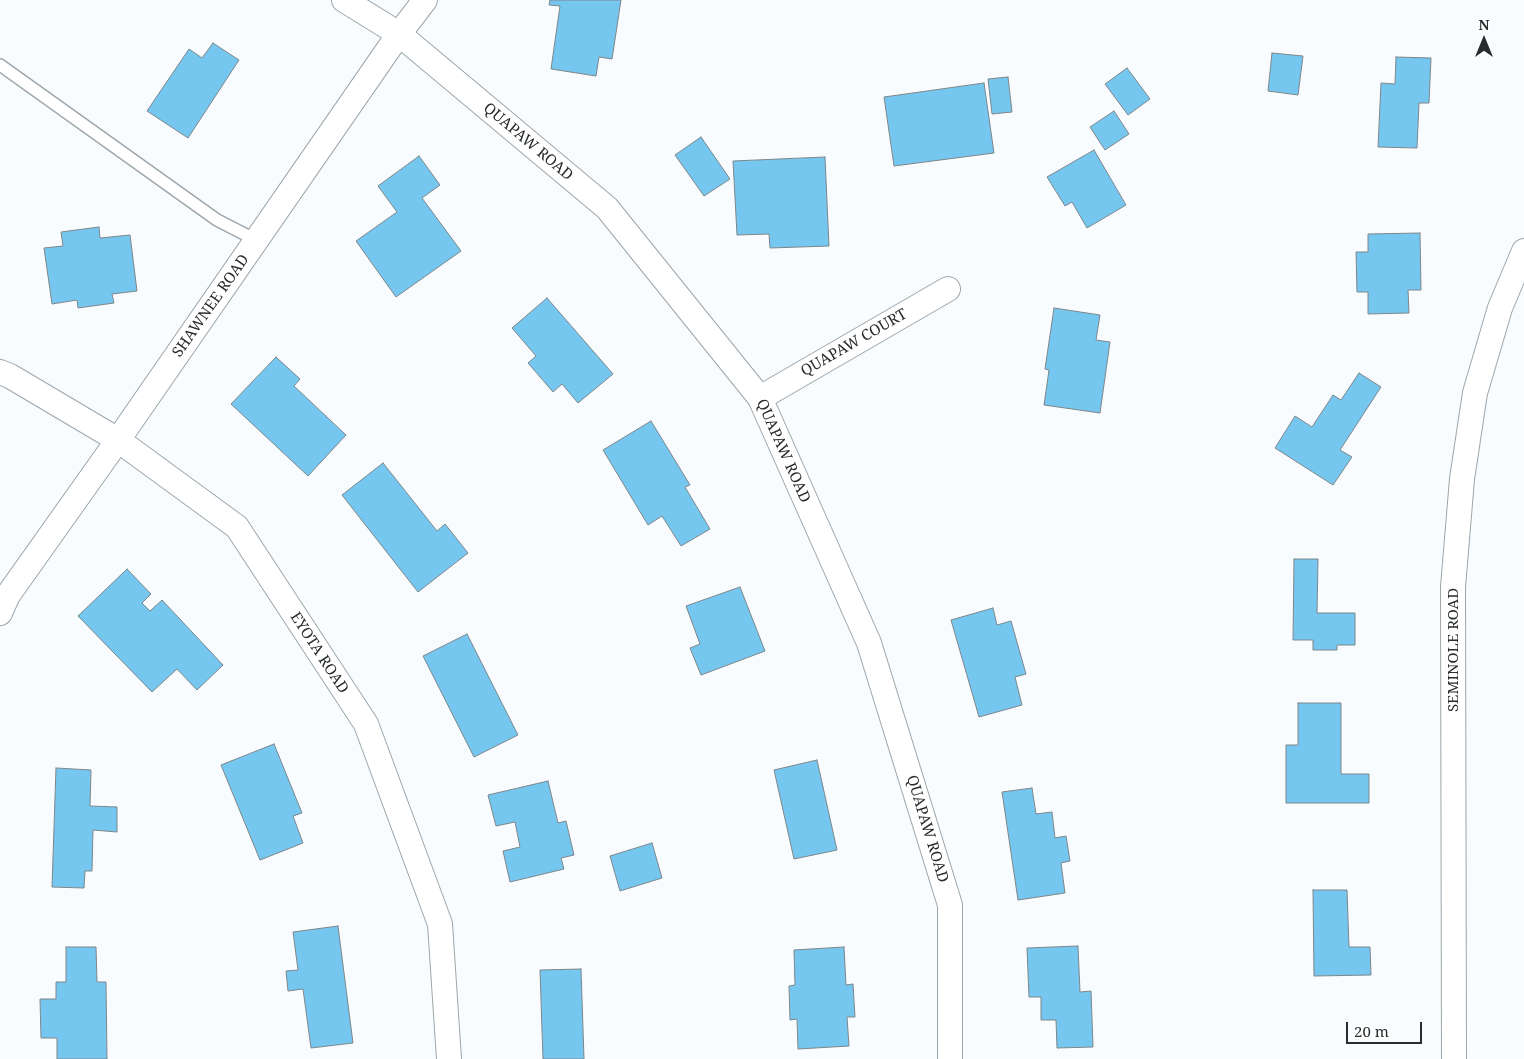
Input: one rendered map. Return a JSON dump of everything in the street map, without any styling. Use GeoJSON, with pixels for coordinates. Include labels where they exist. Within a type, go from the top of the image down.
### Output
{"type":"FeatureCollection","features":[{"type":"Feature","properties":{"kind":"street","name":"QUAPAW ROAD"},"geometry":{"type":"LineString","coordinates":[[344,0],[399,34],[608,208],[760,398],[869,643],[950,905],[950,1059]]}},
{"type":"Feature","properties":{"kind":"street","name":"SHAWNEE ROAD"},"geometry":{"type":"LineString","coordinates":[[0,613],[8,595],[118,440],[399,34],[425,0]]}},
{"type":"Feature","properties":{"kind":"street","name":"SEMINOLE ROAD"},"geometry":{"type":"LineString","coordinates":[[1454,1059],[1453,587],[1462,479],[1475,393],[1500,308],[1524,251]]}},
{"type":"Feature","properties":{"kind":"street","name":"QUAPAW COURT"},"geometry":{"type":"LineString","coordinates":[[760,398],[948,289]]}},
{"type":"Feature","properties":{"kind":"street","name":"EYOTA ROAD"},"geometry":{"type":"LineString","coordinates":[[0,372],[10,376],[118,440],[237,527],[366,724],[440,924],[449,1059]]}},
{"type":"Feature","properties":{"kind":"lane"},"geometry":{"type":"LineString","coordinates":[[0,65],[217,220],[256,240]]}},
{"type":"Feature","properties":{"kind":"building"},"geometry":{"type":"Polygon","coordinates":[[[550,0],[621,0],[612,59],[599,57],[596,76],[551,69],[560,6],[549,5],[550,0]]]}},
{"type":"Feature","properties":{"kind":"building"},"geometry":{"type":"Polygon","coordinates":[[[213,43],[239,60],[188,138],[147,111],[189,49],[202,58],[213,43]]]}},
{"type":"Feature","properties":{"kind":"building"},"geometry":{"type":"Polygon","coordinates":[[[1272,53],[1303,56],[1298,95],[1268,91],[1272,53]]]}},
{"type":"Feature","properties":{"kind":"building"},"geometry":{"type":"Polygon","coordinates":[[[1396,57],[1431,58],[1429,103],[1419,103],[1417,148],[1378,147],[1381,83],[1395,84],[1396,57]]]}},
{"type":"Feature","properties":{"kind":"building"},"geometry":{"type":"Polygon","coordinates":[[[1127,68],[1150,99],[1128,115],[1105,84],[1127,68]]]}},
{"type":"Feature","properties":{"kind":"building"},"geometry":{"type":"Polygon","coordinates":[[[1008,77],[1012,112],[992,114],[988,79],[1008,77]]]}},
{"type":"Feature","properties":{"kind":"building"},"geometry":{"type":"Polygon","coordinates":[[[984,83],[994,153],[894,166],[884,97],[984,83]]]}},
{"type":"Feature","properties":{"kind":"building"},"geometry":{"type":"Polygon","coordinates":[[[1114,111],[1129,134],[1105,150],[1090,127],[1114,111]]]}},
{"type":"Feature","properties":{"kind":"building"},"geometry":{"type":"Polygon","coordinates":[[[701,137],[730,179],[704,196],[675,155],[701,137]]]}},
{"type":"Feature","properties":{"kind":"building"},"geometry":{"type":"Polygon","coordinates":[[[1094,150],[1126,205],[1087,228],[1072,202],[1065,206],[1047,177],[1094,150]]]}},
{"type":"Feature","properties":{"kind":"building"},"geometry":{"type":"Polygon","coordinates":[[[419,156],[440,185],[422,198],[461,251],[396,297],[356,241],[397,212],[378,186],[419,156]]]}},
{"type":"Feature","properties":{"kind":"building"},"geometry":{"type":"Polygon","coordinates":[[[825,157],[829,246],[770,248],[769,234],[737,235],[733,161],[825,157]]]}},
{"type":"Feature","properties":{"kind":"building"},"geometry":{"type":"Polygon","coordinates":[[[99,227],[100,238],[130,235],[137,291],[112,294],[114,303],[78,308],[77,300],[52,304],[44,248],[63,246],[61,232],[99,227]]]}},
{"type":"Feature","properties":{"kind":"building"},"geometry":{"type":"Polygon","coordinates":[[[1420,233],[1421,290],[1408,290],[1409,313],[1368,314],[1368,292],[1357,292],[1356,252],[1368,252],[1368,234],[1420,233]]]}},
{"type":"Feature","properties":{"kind":"building"},"geometry":{"type":"Polygon","coordinates":[[[547,298],[613,374],[578,403],[562,384],[553,392],[528,363],[536,356],[512,328],[547,298]]]}},
{"type":"Feature","properties":{"kind":"building"},"geometry":{"type":"Polygon","coordinates":[[[1054,308],[1100,315],[1096,340],[1110,342],[1100,413],[1044,405],[1049,370],[1045,369],[1054,308]]]}},
{"type":"Feature","properties":{"kind":"building"},"geometry":{"type":"Polygon","coordinates":[[[276,357],[300,379],[294,386],[346,435],[308,476],[231,404],[276,357]]]}},
{"type":"Feature","properties":{"kind":"building"},"geometry":{"type":"Polygon","coordinates":[[[1359,373],[1381,387],[1340,450],[1352,457],[1333,485],[1275,448],[1295,416],[1312,427],[1333,395],[1341,400],[1359,373]]]}},
{"type":"Feature","properties":{"kind":"building"},"geometry":{"type":"Polygon","coordinates":[[[651,421],[690,485],[685,487],[710,529],[681,546],[662,516],[648,525],[603,450],[651,421]]]}},
{"type":"Feature","properties":{"kind":"building"},"geometry":{"type":"Polygon","coordinates":[[[383,463],[437,531],[445,524],[468,553],[418,592],[342,495],[383,463]]]}},
{"type":"Feature","properties":{"kind":"building"},"geometry":{"type":"Polygon","coordinates":[[[1294,559],[1318,559],[1317,613],[1355,613],[1355,645],[1337,645],[1337,650],[1313,650],[1313,640],[1293,640],[1294,559]]]}},
{"type":"Feature","properties":{"kind":"building"},"geometry":{"type":"Polygon","coordinates":[[[127,569],[151,594],[142,603],[150,611],[162,600],[223,665],[197,690],[177,669],[152,692],[78,616],[127,569]]]}},
{"type":"Feature","properties":{"kind":"building"},"geometry":{"type":"Polygon","coordinates":[[[740,587],[765,651],[701,675],[690,648],[700,644],[686,606],[740,587]]]}},
{"type":"Feature","properties":{"kind":"building"},"geometry":{"type":"Polygon","coordinates":[[[993,608],[997,625],[1011,621],[1026,674],[1015,677],[1022,705],[979,717],[951,620],[993,608]]]}},
{"type":"Feature","properties":{"kind":"building"},"geometry":{"type":"Polygon","coordinates":[[[467,634],[518,735],[474,757],[423,656],[467,634]]]}},
{"type":"Feature","properties":{"kind":"building"},"geometry":{"type":"Polygon","coordinates":[[[1298,703],[1341,703],[1341,774],[1369,774],[1369,803],[1286,803],[1286,745],[1298,745],[1298,703]]]}},
{"type":"Feature","properties":{"kind":"building"},"geometry":{"type":"Polygon","coordinates":[[[274,744],[302,813],[293,816],[303,843],[260,860],[221,765],[274,744]]]}},
{"type":"Feature","properties":{"kind":"building"},"geometry":{"type":"Polygon","coordinates":[[[817,760],[837,850],[794,859],[774,770],[817,760]]]}},
{"type":"Feature","properties":{"kind":"building"},"geometry":{"type":"Polygon","coordinates":[[[56,768],[91,770],[90,806],[117,807],[117,832],[93,830],[92,871],[85,871],[84,888],[52,887],[56,768]]]}},
{"type":"Feature","properties":{"kind":"building"},"geometry":{"type":"Polygon","coordinates":[[[548,781],[558,823],[566,821],[574,855],[561,858],[564,869],[510,882],[503,851],[520,847],[515,822],[496,826],[488,795],[548,781]]]}},
{"type":"Feature","properties":{"kind":"building"},"geometry":{"type":"Polygon","coordinates":[[[1032,788],[1036,814],[1052,812],[1055,838],[1066,836],[1070,861],[1061,863],[1065,893],[1018,900],[1002,792],[1032,788]]]}},
{"type":"Feature","properties":{"kind":"building"},"geometry":{"type":"Polygon","coordinates":[[[652,843],[662,878],[620,891],[610,856],[652,843]]]}},
{"type":"Feature","properties":{"kind":"building"},"geometry":{"type":"Polygon","coordinates":[[[1313,890],[1347,890],[1349,947],[1370,947],[1371,975],[1314,976],[1313,890]]]}},
{"type":"Feature","properties":{"kind":"building"},"geometry":{"type":"Polygon","coordinates":[[[338,926],[353,1043],[311,1048],[303,989],[288,991],[286,971],[298,970],[293,932],[338,926]]]}},
{"type":"Feature","properties":{"kind":"building"},"geometry":{"type":"Polygon","coordinates":[[[1078,946],[1080,992],[1091,991],[1093,1047],[1057,1048],[1056,1020],[1041,1020],[1041,997],[1029,997],[1027,948],[1078,946]]]}},
{"type":"Feature","properties":{"kind":"building"},"geometry":{"type":"Polygon","coordinates":[[[66,947],[96,947],[97,982],[106,982],[107,1059],[57,1059],[57,1038],[41,1038],[40,999],[56,999],[56,982],[66,982],[66,947]]]}},
{"type":"Feature","properties":{"kind":"building"},"geometry":{"type":"Polygon","coordinates":[[[844,947],[846,985],[853,984],[855,1017],[847,1017],[849,1046],[798,1049],[797,1019],[790,1020],[789,986],[795,985],[794,950],[844,947]]]}},
{"type":"Feature","properties":{"kind":"building"},"geometry":{"type":"Polygon","coordinates":[[[581,969],[584,1059],[543,1059],[540,970],[581,969]]]}}]}
